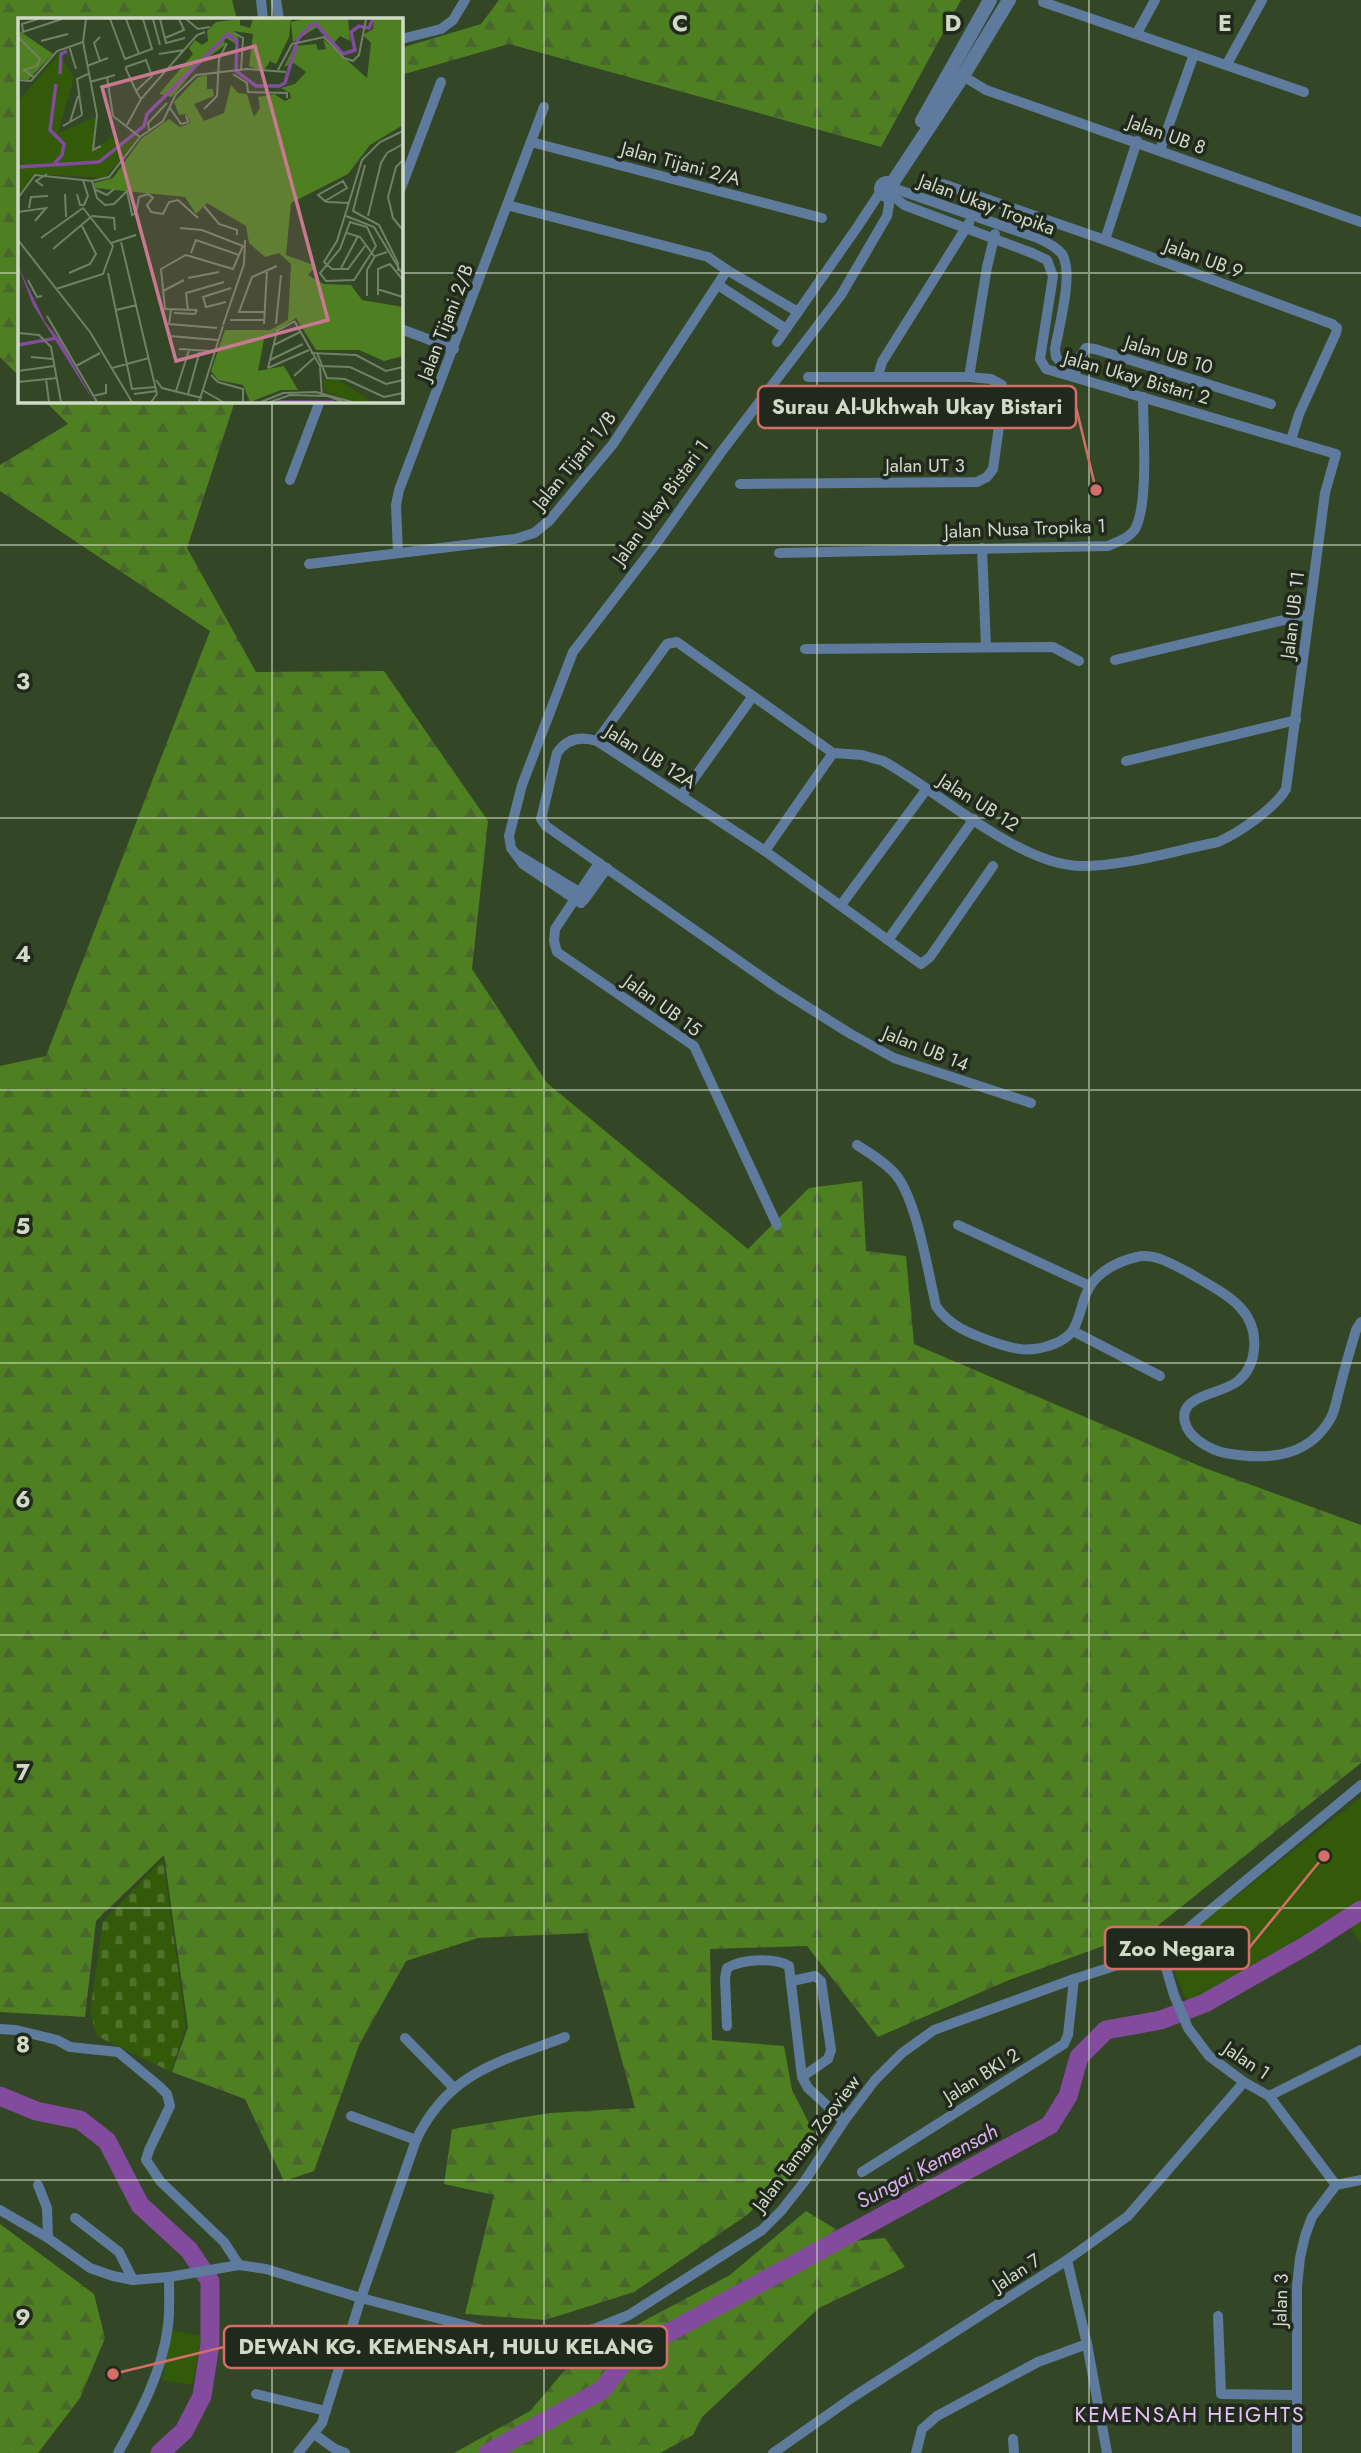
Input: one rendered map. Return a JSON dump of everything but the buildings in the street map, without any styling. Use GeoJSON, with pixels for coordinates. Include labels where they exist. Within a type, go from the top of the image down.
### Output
{"type":"FeatureCollection","features":[{"type":"Feature","properties":{"kind":"street"},"geometry":{"type":"LineString","coordinates":[[261,0],[263,18]]}},
{"type":"Feature","properties":{"kind":"street"},"geometry":{"type":"LineString","coordinates":[[276,0],[279,18]]}},
{"type":"Feature","properties":{"kind":"street"},"geometry":{"type":"LineString","coordinates":[[402,39],[441,29],[453,20],[465,0]]}},
{"type":"Feature","properties":{"kind":"street","name":"Jalan Ukay Bistari 1"},"geometry":{"type":"LineString","coordinates":[[580,897],[523,864],[511,848],[509,836],[522,785],[572,652],[841,295],[887,216],[888,190],[990,0]]}},
{"type":"Feature","properties":{"kind":"street","name":"Jalan Ukay Bistari 1"},"geometry":{"type":"LineString","coordinates":[[776,342],[858,226],[888,190],[1009,0]]}},
{"type":"Feature","properties":{"kind":"street"},"geometry":{"type":"LineString","coordinates":[[1137,33],[1155,0]]}},
{"type":"Feature","properties":{"kind":"street"},"geometry":{"type":"LineString","coordinates":[[1227,64],[1262,0]]}},
{"type":"Feature","properties":{"kind":"street"},"geometry":{"type":"LineString","coordinates":[[1043,2],[1304,92]]}},
{"type":"Feature","properties":{"kind":"street"},"geometry":{"type":"LineString","coordinates":[[1160,150],[1194,54]]}},
{"type":"Feature","properties":{"kind":"street","name":"Jalan UB 8"},"geometry":{"type":"LineString","coordinates":[[962,76],[986,90],[1361,222]]}},
{"type":"Feature","properties":{"kind":"street"},"geometry":{"type":"LineString","coordinates":[[402,185],[441,82]]}},
{"type":"Feature","properties":{"kind":"street","name":"Jalan Tijani 2/B"},"geometry":{"type":"LineString","coordinates":[[398,553],[396,505],[399,490],[544,107]]}},
{"type":"Feature","properties":{"kind":"street"},"geometry":{"type":"LineString","coordinates":[[1105,240],[1137,141]]}},
{"type":"Feature","properties":{"kind":"street","name":"Jalan Tijani 2/A"},"geometry":{"type":"LineString","coordinates":[[531,142],[822,218]]}},
{"type":"Feature","properties":{"kind":"street","name":"Jalan UB 9"},"geometry":{"type":"LineString","coordinates":[[943,184],[1105,240],[1332,324],[1337,328],[1299,414],[1291,440]]}},
{"type":"Feature","properties":{"kind":"street","name":"Jalan Ukay Tropika"},"geometry":{"type":"LineString","coordinates":[[888,190],[998,225],[1052,245],[1062,254],[1067,273],[1055,349],[1056,356],[1074,377]]}},
{"type":"Feature","properties":{"kind":"street","name":"Jalan Ukay Bistari 2"},"geometry":{"type":"LineString","coordinates":[[888,190],[904,205],[1046,260],[1053,276],[1040,359],[1046,369],[1329,452]]}},
{"type":"Feature","properties":{"kind":"street"},"geometry":{"type":"LineString","coordinates":[[507,205],[708,257],[798,312]]}},
{"type":"Feature","properties":{"kind":"street"},"geometry":{"type":"LineString","coordinates":[[878,376],[882,362],[972,216]]}},
{"type":"Feature","properties":{"kind":"street"},"geometry":{"type":"LineString","coordinates":[[969,377],[993,239],[998,225]]}},
{"type":"Feature","properties":{"kind":"street","name":"Jalan Tijani 1/B"},"geometry":{"type":"LineString","coordinates":[[309,564],[515,539],[534,533],[549,521],[613,444],[727,270]]}},
{"type":"Feature","properties":{"kind":"street"},"geometry":{"type":"LineString","coordinates":[[718,285],[786,329]]}},
{"type":"Feature","properties":{"kind":"street"},"geometry":{"type":"LineString","coordinates":[[751,306],[762,290]]}},
{"type":"Feature","properties":{"kind":"street"},"geometry":{"type":"LineString","coordinates":[[402,329],[454,349]]}},
{"type":"Feature","properties":{"kind":"street","name":"Jalan UB 10"},"geometry":{"type":"LineString","coordinates":[[1074,377],[1081,355],[1087,348],[1095,349],[1271,404]]}},
{"type":"Feature","properties":{"kind":"street","name":"Jalan UT 3"},"geometry":{"type":"LineString","coordinates":[[740,484],[977,482],[987,477],[993,469],[1003,398],[1002,385],[990,379],[808,377]]}},
{"type":"Feature","properties":{"kind":"street","name":"Jalan Nusa Tropika 1"},"geometry":{"type":"LineString","coordinates":[[779,553],[1108,546],[1122,541],[1135,529],[1142,496],[1143,397]]}},
{"type":"Feature","properties":{"kind":"street"},"geometry":{"type":"LineString","coordinates":[[290,480],[320,402]]}},
{"type":"Feature","properties":{"kind":"street","name":"Jalan UB 11"},"geometry":{"type":"LineString","coordinates":[[1286,789],[1325,494],[1336,454],[1329,452]]}},
{"type":"Feature","properties":{"kind":"street"},"geometry":{"type":"LineString","coordinates":[[982,548],[986,647]]}},
{"type":"Feature","properties":{"kind":"street"},"geometry":{"type":"LineString","coordinates":[[1115,660],[1309,614]]}},
{"type":"Feature","properties":{"kind":"street","name":"Jalan UB 12"},"geometry":{"type":"LineString","coordinates":[[597,741],[667,644],[677,642],[833,752],[862,755],[883,761],[1014,845],[1043,859],[1078,866],[1119,863],[1218,842],[1230,837],[1281,798],[1286,789]]}},
{"type":"Feature","properties":{"kind":"street"},"geometry":{"type":"LineString","coordinates":[[806,649],[1053,647],[1079,661]]}},
{"type":"Feature","properties":{"kind":"street"},"geometry":{"type":"LineString","coordinates":[[682,795],[753,696]]}},
{"type":"Feature","properties":{"kind":"street"},"geometry":{"type":"LineString","coordinates":[[1126,761],[1296,720]]}},
{"type":"Feature","properties":{"kind":"street","name":"Jalan UB 12A"},"geometry":{"type":"LineString","coordinates":[[779,989],[546,826],[541,819],[557,753],[562,746],[578,738],[597,741],[765,851],[921,964],[930,957],[993,866]]}},
{"type":"Feature","properties":{"kind":"street"},"geometry":{"type":"LineString","coordinates":[[765,851],[833,752]]}},
{"type":"Feature","properties":{"kind":"street"},"geometry":{"type":"LineString","coordinates":[[841,905],[926,790]]}},
{"type":"Feature","properties":{"kind":"street"},"geometry":{"type":"LineString","coordinates":[[888,940],[974,819]]}},
{"type":"Feature","properties":{"kind":"street","name":"Jalan UB 15"},"geometry":{"type":"LineString","coordinates":[[603,865],[555,929],[554,942],[557,952],[694,1046],[777,1225]]}},
{"type":"Feature","properties":{"kind":"street","name":"Jalan UB 14"},"geometry":{"type":"LineString","coordinates":[[779,989],[894,1058],[1031,1103]]}},
{"type":"Feature","properties":{"kind":"street"},"geometry":{"type":"LineString","coordinates":[[857,1145],[896,1175],[908,1194],[936,1306],[944,1319],[962,1329],[1015,1349],[1037,1351],[1060,1342],[1073,1331],[1090,1286],[1117,1262],[1142,1255],[1170,1262],[1235,1299],[1250,1319],[1255,1338],[1251,1366],[1240,1380],[1226,1389],[1203,1396],[1189,1404],[1184,1413],[1185,1424],[1191,1434],[1220,1451],[1251,1458],[1278,1455],[1304,1448],[1319,1436],[1331,1419],[1356,1330],[1361,1322]]}},
{"type":"Feature","properties":{"kind":"street"},"geometry":{"type":"LineString","coordinates":[[958,1226],[1090,1286]]}},
{"type":"Feature","properties":{"kind":"street"},"geometry":{"type":"LineString","coordinates":[[1073,1331],[1160,1376]]}},
{"type":"Feature","properties":{"kind":"street","name":"Jalan Taman Zooview"},"geometry":{"type":"LineString","coordinates":[[0,2210],[48,2238],[90,2268],[113,2276],[133,2280],[169,2277],[240,2265],[266,2269],[361,2298],[509,2337],[551,2338],[594,2329],[629,2315],[762,2230],[804,2182],[875,2080],[902,2053],[934,2030],[1074,1979],[1161,1951],[1361,1785]]}},
{"type":"Feature","properties":{"kind":"street","name":"Jalan 1"},"geometry":{"type":"LineString","coordinates":[[1161,1951],[1174,1995],[1188,2028],[1209,2056],[1244,2082],[1269,2096],[1336,2185]]}},
{"type":"Feature","properties":{"kind":"street"},"geometry":{"type":"LineString","coordinates":[[727,2025],[727,1968],[735,1963],[780,1961],[789,1966],[802,2077],[808,2088],[844,2121]]}},
{"type":"Feature","properties":{"kind":"street"},"geometry":{"type":"LineString","coordinates":[[792,1981],[816,1976],[821,1981],[831,2050],[828,2059],[802,2077]]}},
{"type":"Feature","properties":{"kind":"street","name":"Jalan BKI 2"},"geometry":{"type":"LineString","coordinates":[[862,2172],[1063,2044],[1068,2035],[1074,1979]]}},
{"type":"Feature","properties":{"kind":"street"},"geometry":{"type":"LineString","coordinates":[[0,2029],[57,2040],[70,2047],[118,2052],[159,2086],[167,2094],[170,2106],[146,2160],[161,2182],[225,2242],[240,2265]]}},
{"type":"Feature","properties":{"kind":"street"},"geometry":{"type":"LineString","coordinates":[[298,2453],[322,2423],[361,2298],[416,2140],[427,2116],[453,2087],[483,2069],[565,2037]]}},
{"type":"Feature","properties":{"kind":"street"},"geometry":{"type":"LineString","coordinates":[[405,2038],[453,2087]]}},
{"type":"Feature","properties":{"kind":"street"},"geometry":{"type":"LineString","coordinates":[[1269,2096],[1361,2050]]}},
{"type":"Feature","properties":{"kind":"street","name":"Jalan 7"},"geometry":{"type":"LineString","coordinates":[[774,2453],[853,2397],[1067,2260],[1128,2216],[1244,2082]]}},
{"type":"Feature","properties":{"kind":"street"},"geometry":{"type":"LineString","coordinates":[[351,2116],[416,2140]]}},
{"type":"Feature","properties":{"kind":"street"},"geometry":{"type":"LineString","coordinates":[[1336,2185],[1361,2180]]}},
{"type":"Feature","properties":{"kind":"street"},"geometry":{"type":"LineString","coordinates":[[38,2185],[47,2208],[48,2238]]}},
{"type":"Feature","properties":{"kind":"street","name":"Jalan 3"},"geometry":{"type":"LineString","coordinates":[[1297,2453],[1297,2286],[1300,2258],[1312,2217],[1336,2185]]}},
{"type":"Feature","properties":{"kind":"street"},"geometry":{"type":"LineString","coordinates":[[75,2218],[120,2252],[133,2280]]}},
{"type":"Feature","properties":{"kind":"street"},"geometry":{"type":"LineString","coordinates":[[1067,2260],[1074,2281],[1107,2453]]}},
{"type":"Feature","properties":{"kind":"street"},"geometry":{"type":"LineString","coordinates":[[118,2453],[153,2386],[168,2327],[169,2277]]}},
{"type":"Feature","properties":{"kind":"street"},"geometry":{"type":"LineString","coordinates":[[1218,2316],[1221,2394],[1296,2395]]}},
{"type":"Feature","properties":{"kind":"street"},"geometry":{"type":"LineString","coordinates":[[916,2453],[922,2429],[937,2416],[1038,2362],[1087,2344]]}},
{"type":"Feature","properties":{"kind":"street"},"geometry":{"type":"LineString","coordinates":[[256,2394],[326,2411]]}},
{"type":"Feature","properties":{"kind":"street"},"geometry":{"type":"LineString","coordinates":[[314,2434],[345,2453]]}},
{"type":"Feature","properties":{"kind":"street"},"geometry":{"type":"LineString","coordinates":[[1013,2439],[1014,2453]]}},
{"type":"Feature","properties":{"kind":"green space"},"geometry":{"type":"Polygon","coordinates":[[[0,0],[232,0],[237,18],[18,18],[18,375],[0,357],[0,0]]]}},
{"type":"Feature","properties":{"kind":"green space"},"geometry":{"type":"Polygon","coordinates":[[[499,0],[961,0],[881,147],[509,44],[402,75],[402,48],[481,24],[499,0]]]}},
{"type":"Feature","properties":{"kind":"green space"},"geometry":{"type":"Polygon","coordinates":[[[46,402],[235,402],[187,548],[256,672],[384,671],[488,821],[472,969],[547,1083],[748,1249],[809,1188],[862,1181],[866,1251],[906,1256],[914,1344],[1202,1467],[1361,1525],[1361,1763],[1156,1927],[1009,1980],[878,2037],[807,1946],[710,1949],[712,2040],[784,2046],[792,2090],[814,2133],[800,2165],[747,2215],[634,2292],[545,2320],[465,2314],[494,2195],[444,2184],[452,2129],[550,2113],[635,2108],[587,1933],[478,1938],[406,1961],[359,2045],[314,2171],[284,2181],[245,2099],[172,2072],[188,2027],[164,1855],[96,1921],[85,2017],[0,2012],[0,1066],[46,1056],[210,631],[0,491],[0,465],[68,424],[46,402]]]}},
{"type":"Feature","properties":{"kind":"green space"},"geometry":{"type":"Polygon","coordinates":[[[1361,1797],[1361,1944],[1343,1915],[1248,1982],[1193,2012],[1174,1968],[1175,1950],[1179,1941],[1361,1797]]]}},
{"type":"Feature","properties":{"kind":"green space"},"geometry":{"type":"Polygon","coordinates":[[[163,1859],[186,2026],[171,2072],[97,2036],[90,2012],[103,1921],[163,1859]]]}},
{"type":"Feature","properties":{"kind":"green space"},"geometry":{"type":"Polygon","coordinates":[[[806,2211],[855,2241],[885,2238],[905,2267],[819,2308],[703,2416],[693,2435],[660,2453],[454,2453],[530,2411],[576,2357],[730,2275],[806,2211]]]}},
{"type":"Feature","properties":{"kind":"green space"},"geometry":{"type":"Polygon","coordinates":[[[0,2224],[94,2294],[105,2338],[80,2398],[38,2453],[0,2453],[0,2224]]]}},
{"type":"Feature","properties":{"kind":"green space"},"geometry":{"type":"Polygon","coordinates":[[[171,2330],[202,2336],[192,2385],[162,2380],[171,2330]]]}},
{"type":"Feature","properties":{"kind":"waterway","name":"Sungai Kemensah"},"geometry":{"type":"LineString","coordinates":[[488,2453],[602,2390],[623,2363],[657,2339],[1050,2125],[1068,2096],[1079,2057],[1106,2030],[1161,2020],[1205,2003],[1307,1945],[1361,1910]]}},
{"type":"Feature","properties":{"kind":"waterway","name":"Sungai Kemensah"},"geometry":{"type":"LineString","coordinates":[[0,2096],[36,2111],[80,2120],[107,2141],[140,2205],[189,2250],[210,2281],[210,2344],[202,2396],[184,2431],[160,2453]]}},
{"type":"Feature","properties":{"kind":"place","name":"Surau Al-Ukhwah Ukay Bistari"},"geometry":{"type":"Point","coordinates":[1096,490]}},
{"type":"Feature","properties":{"kind":"place","name":"Zoo Negara"},"geometry":{"type":"Point","coordinates":[1324,1856]}},
{"type":"Feature","properties":{"kind":"place","name":"DEWAN KG. KEMENSAH, HULU KELANG"},"geometry":{"type":"Point","coordinates":[113,2374]}},
{"type":"Feature","properties":{"kind":"district","name":"KEMENSAH HEIGHTS"},"geometry":{"type":"Point","coordinates":[1190,2415]}}]}
